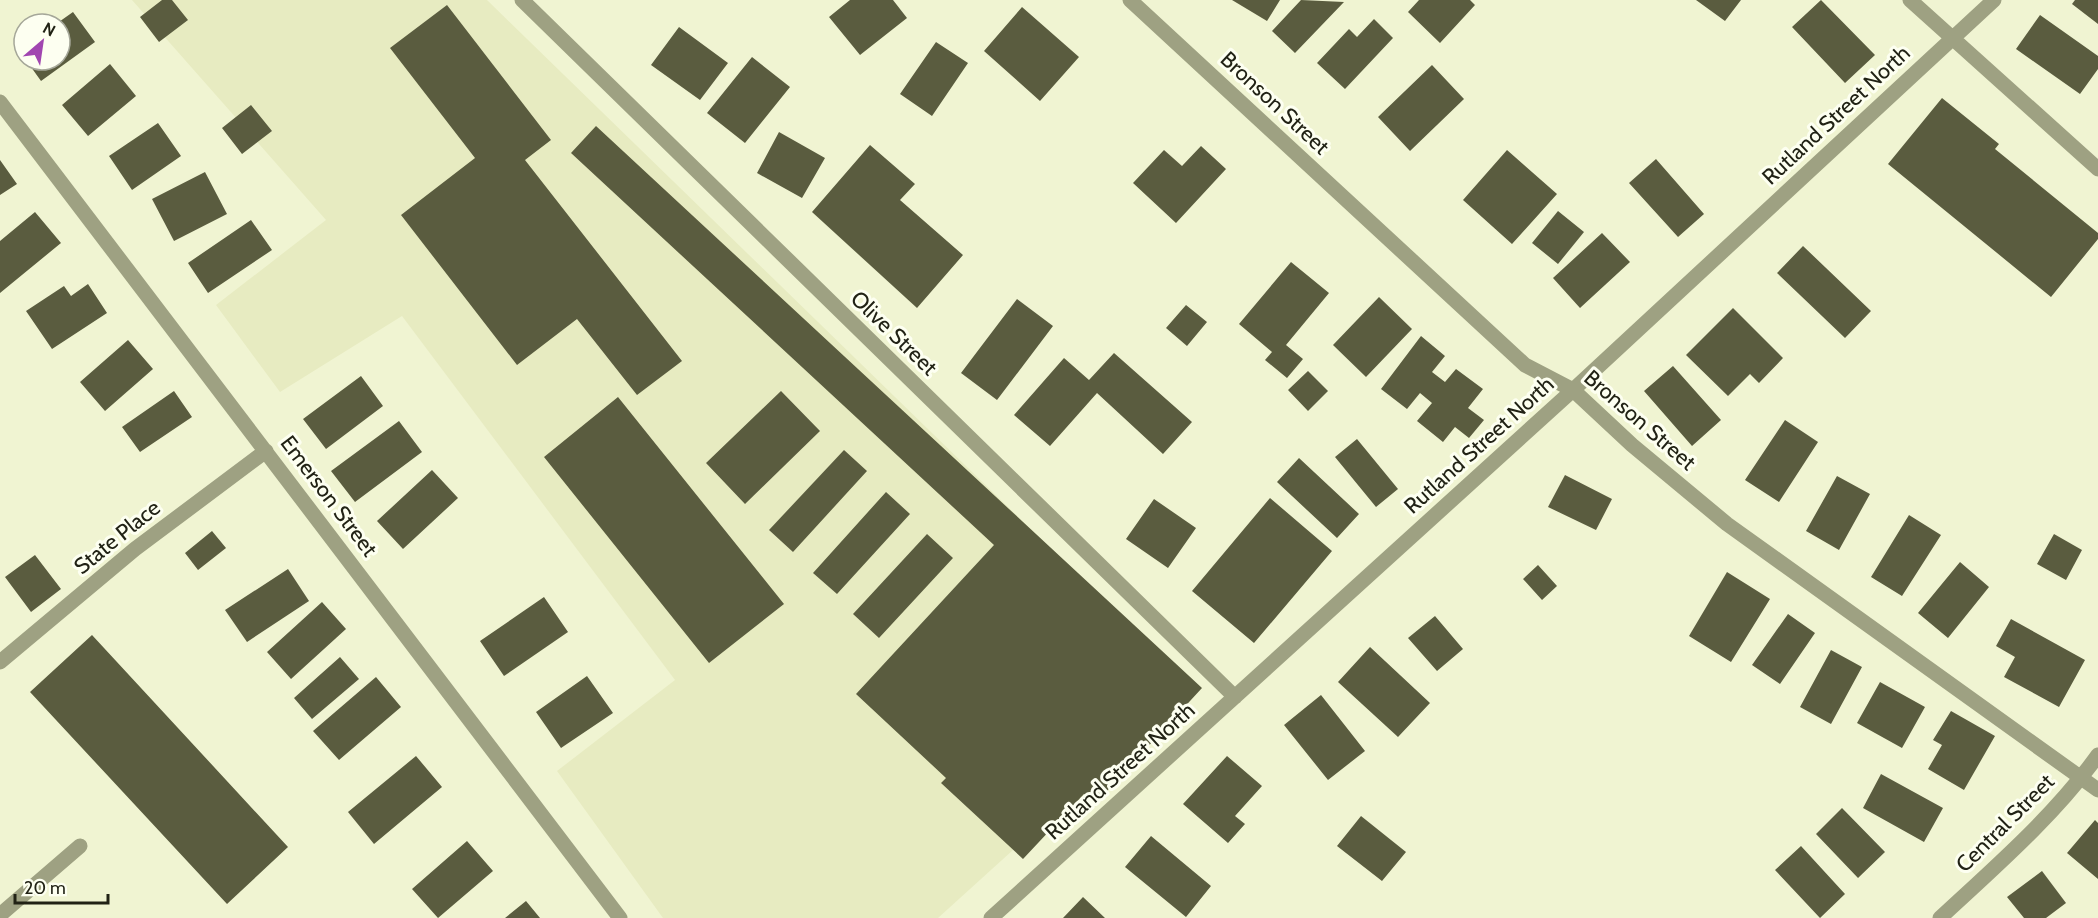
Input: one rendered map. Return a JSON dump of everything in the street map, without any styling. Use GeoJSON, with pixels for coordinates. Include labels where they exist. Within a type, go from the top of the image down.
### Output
{"type":"FeatureCollection","features":[{"type":"Feature","properties":{"kind":"street","name":"Olive Street"},"geometry":{"type":"LineString","coordinates":[[522,0],[1235,697]]}},
{"type":"Feature","properties":{"kind":"street","name":"Bronson Street"},"geometry":{"type":"LineString","coordinates":[[1130,0],[1525,365],[1573,390],[1632,445],[1727,524],[2098,790]]}},
{"type":"Feature","properties":{"kind":"street"},"geometry":{"type":"LineString","coordinates":[[1910,0],[2098,169]]}},
{"type":"Feature","properties":{"kind":"street","name":"Rutland Street North"},"geometry":{"type":"LineString","coordinates":[[991,918],[1573,390],[1994,0]]}},
{"type":"Feature","properties":{"kind":"street","name":"Emerson Street"},"geometry":{"type":"LineString","coordinates":[[0,102],[620,918]]}},
{"type":"Feature","properties":{"kind":"street","name":"State Place"},"geometry":{"type":"LineString","coordinates":[[0,662],[135,549],[266,451]]}},
{"type":"Feature","properties":{"kind":"street","name":"Central Street"},"geometry":{"type":"LineString","coordinates":[[1940,918],[2004,860],[2081,778],[2098,755]]}},
{"type":"Feature","properties":{"kind":"street"},"geometry":{"type":"LineString","coordinates":[[0,915],[80,846]]}},
{"type":"Feature","properties":{"kind":"shaded area"},"geometry":{"type":"Polygon","coordinates":[[[132,0],[487,0],[1193,687],[938,918],[663,918],[557,771],[675,680],[402,316],[280,392],[216,305],[326,220],[132,0]]]}},
{"type":"Feature","properties":{"kind":"building"},"geometry":{"type":"Polygon","coordinates":[[[162,0],[172,0],[188,20],[159,42],[140,17],[162,0]]]}},
{"type":"Feature","properties":{"kind":"building"},"geometry":{"type":"Polygon","coordinates":[[[850,0],[893,0],[907,18],[860,55],[829,17],[850,0]]]}},
{"type":"Feature","properties":{"kind":"building"},"geometry":{"type":"Polygon","coordinates":[[[1232,0],[1280,0],[1267,21],[1232,0]]]}},
{"type":"Feature","properties":{"kind":"building"},"geometry":{"type":"Polygon","coordinates":[[[1301,0],[1344,2],[1295,53],[1272,31],[1301,0]]]}},
{"type":"Feature","properties":{"kind":"building"},"geometry":{"type":"Polygon","coordinates":[[[1419,0],[1470,0],[1475,5],[1440,43],[1408,12],[1419,0]]]}},
{"type":"Feature","properties":{"kind":"building"},"geometry":{"type":"Polygon","coordinates":[[[1696,0],[1741,0],[1725,21],[1696,0]]]}},
{"type":"Feature","properties":{"kind":"building"},"geometry":{"type":"Polygon","coordinates":[[[1821,0],[1875,55],[1845,83],[1792,27],[1821,0]]]}},
{"type":"Feature","properties":{"kind":"building"},"geometry":{"type":"Polygon","coordinates":[[[2075,0],[2098,0],[2098,24],[2072,4],[2075,0]]]}},
{"type":"Feature","properties":{"kind":"building"},"geometry":{"type":"Polygon","coordinates":[[[447,5],[551,140],[525,160],[682,361],[637,395],[577,319],[517,365],[401,215],[475,158],[390,48],[447,5]]]}},
{"type":"Feature","properties":{"kind":"building"},"geometry":{"type":"Polygon","coordinates":[[[1022,7],[1079,57],[1040,101],[984,51],[1022,7]]]}},
{"type":"Feature","properties":{"kind":"building"},"geometry":{"type":"Polygon","coordinates":[[[72,13],[95,42],[72,59],[72,13]]]}},
{"type":"Feature","properties":{"kind":"building"},"geometry":{"type":"Polygon","coordinates":[[[2040,15],[2098,56],[2098,69],[2080,94],[2016,49],[2040,15]]]}},
{"type":"Feature","properties":{"kind":"building"},"geometry":{"type":"Polygon","coordinates":[[[1374,19],[1393,38],[1345,89],[1317,63],[1349,29],[1357,37],[1374,19]]]}},
{"type":"Feature","properties":{"kind":"building"},"geometry":{"type":"Polygon","coordinates":[[[679,27],[728,63],[700,100],[651,65],[679,27]]]}},
{"type":"Feature","properties":{"kind":"building"},"geometry":{"type":"Polygon","coordinates":[[[936,42],[968,63],[932,116],[900,94],[936,42]]]}},
{"type":"Feature","properties":{"kind":"building"},"geometry":{"type":"Polygon","coordinates":[[[752,57],[790,87],[745,143],[707,113],[752,57]]]}},
{"type":"Feature","properties":{"kind":"building"},"geometry":{"type":"Polygon","coordinates":[[[110,64],[136,96],[88,136],[62,105],[110,64]]]}},
{"type":"Feature","properties":{"kind":"building"},"geometry":{"type":"Polygon","coordinates":[[[1432,65],[1464,99],[1410,151],[1378,117],[1432,65]]]}},
{"type":"Feature","properties":{"kind":"building"},"geometry":{"type":"Polygon","coordinates":[[[35,72],[53,72],[41,81],[35,72]]]}},
{"type":"Feature","properties":{"kind":"building"},"geometry":{"type":"Polygon","coordinates":[[[1942,98],[1999,144],[1995,149],[2098,233],[2098,239],[2051,297],[1888,164],[1942,98]]]}},
{"type":"Feature","properties":{"kind":"building"},"geometry":{"type":"Polygon","coordinates":[[[251,105],[272,131],[242,154],[222,128],[251,105]]]}},
{"type":"Feature","properties":{"kind":"building"},"geometry":{"type":"Polygon","coordinates":[[[158,123],[181,156],[132,190],[109,156],[158,123]]]}},
{"type":"Feature","properties":{"kind":"building"},"geometry":{"type":"Polygon","coordinates":[[[596,126],[1202,688],[1095,804],[1084,794],[1023,859],[941,783],[946,778],[856,694],[994,545],[571,153],[596,126]]]}},
{"type":"Feature","properties":{"kind":"building"},"geometry":{"type":"Polygon","coordinates":[[[779,132],[825,158],[802,198],[757,173],[779,132]]]}},
{"type":"Feature","properties":{"kind":"building"},"geometry":{"type":"Polygon","coordinates":[[[870,145],[915,184],[900,200],[963,255],[917,308],[812,212],[870,145]]]}},
{"type":"Feature","properties":{"kind":"building"},"geometry":{"type":"Polygon","coordinates":[[[1201,146],[1226,169],[1176,223],[1133,183],[1164,150],[1182,166],[1201,146]]]}},
{"type":"Feature","properties":{"kind":"building"},"geometry":{"type":"Polygon","coordinates":[[[1507,150],[1557,194],[1512,244],[1463,200],[1507,150]]]}},
{"type":"Feature","properties":{"kind":"building"},"geometry":{"type":"Polygon","coordinates":[[[1656,159],[1704,214],[1678,237],[1629,183],[1656,159]]]}},
{"type":"Feature","properties":{"kind":"building"},"geometry":{"type":"Polygon","coordinates":[[[0,160],[17,184],[0,195],[0,160]]]}},
{"type":"Feature","properties":{"kind":"building"},"geometry":{"type":"Polygon","coordinates":[[[205,172],[227,214],[174,241],[152,199],[205,172]]]}},
{"type":"Feature","properties":{"kind":"building"},"geometry":{"type":"Polygon","coordinates":[[[1558,211],[1584,232],[1558,264],[1532,243],[1558,211]]]}},
{"type":"Feature","properties":{"kind":"building"},"geometry":{"type":"Polygon","coordinates":[[[35,212],[61,243],[0,293],[0,241],[35,212]]]}},
{"type":"Feature","properties":{"kind":"building"},"geometry":{"type":"Polygon","coordinates":[[[251,220],[272,250],[208,293],[188,263],[251,220]]]}},
{"type":"Feature","properties":{"kind":"building"},"geometry":{"type":"Polygon","coordinates":[[[1602,233],[1630,262],[1580,308],[1553,278],[1602,233]]]}},
{"type":"Feature","properties":{"kind":"building"},"geometry":{"type":"Polygon","coordinates":[[[1803,246],[1871,311],[1845,338],[1777,273],[1803,246]]]}},
{"type":"Feature","properties":{"kind":"building"},"geometry":{"type":"Polygon","coordinates":[[[1291,262],[1329,293],[1286,345],[1303,359],[1287,378],[1265,360],[1272,352],[1239,324],[1291,262]]]}},
{"type":"Feature","properties":{"kind":"building"},"geometry":{"type":"Polygon","coordinates":[[[88,284],[107,313],[52,349],[26,311],[64,286],[71,296],[88,284]]]}},
{"type":"Feature","properties":{"kind":"building"},"geometry":{"type":"Polygon","coordinates":[[[1379,297],[1412,329],[1366,377],[1333,345],[1379,297]]]}},
{"type":"Feature","properties":{"kind":"building"},"geometry":{"type":"Polygon","coordinates":[[[1017,299],[1053,326],[997,400],[961,373],[1017,299]]]}},
{"type":"Feature","properties":{"kind":"building"},"geometry":{"type":"Polygon","coordinates":[[[1186,305],[1207,322],[1187,346],[1166,328],[1186,305]]]}},
{"type":"Feature","properties":{"kind":"building"},"geometry":{"type":"Polygon","coordinates":[[[1733,308],[1783,358],[1759,383],[1750,374],[1728,396],[1686,355],[1733,308]]]}},
{"type":"Feature","properties":{"kind":"building"},"geometry":{"type":"Polygon","coordinates":[[[1421,336],[1445,356],[1432,372],[1445,382],[1456,369],[1483,389],[1468,408],[1484,420],[1469,438],[1455,427],[1443,442],[1417,421],[1432,403],[1420,393],[1407,409],[1381,389],[1421,336]]]}},
{"type":"Feature","properties":{"kind":"building"},"geometry":{"type":"Polygon","coordinates":[[[128,340],[153,369],[105,411],[80,382],[128,340]]]}},
{"type":"Feature","properties":{"kind":"building"},"geometry":{"type":"Polygon","coordinates":[[[1114,353],[1192,422],[1163,454],[1097,393],[1050,446],[1014,415],[1064,358],[1089,380],[1114,353]]]}},
{"type":"Feature","properties":{"kind":"building"},"geometry":{"type":"Polygon","coordinates":[[[1673,366],[1721,420],[1692,446],[1644,391],[1673,366]]]}},
{"type":"Feature","properties":{"kind":"building"},"geometry":{"type":"Polygon","coordinates":[[[1308,371],[1328,391],[1308,411],[1288,390],[1308,371]]]}},
{"type":"Feature","properties":{"kind":"building"},"geometry":{"type":"Polygon","coordinates":[[[361,376],[383,406],[326,449],[303,419],[361,376]]]}},
{"type":"Feature","properties":{"kind":"building"},"geometry":{"type":"Polygon","coordinates":[[[174,391],[192,417],[140,452],[122,427],[174,391]]]}},
{"type":"Feature","properties":{"kind":"building"},"geometry":{"type":"Polygon","coordinates":[[[781,391],[820,431],[745,504],[706,463],[781,391]]]}},
{"type":"Feature","properties":{"kind":"building"},"geometry":{"type":"Polygon","coordinates":[[[618,397],[784,604],[709,663],[544,457],[618,397]]]}},
{"type":"Feature","properties":{"kind":"building"},"geometry":{"type":"Polygon","coordinates":[[[1785,420],[1818,442],[1779,502],[1745,480],[1785,420]]]}},
{"type":"Feature","properties":{"kind":"building"},"geometry":{"type":"Polygon","coordinates":[[[399,421],[422,452],[355,502],[331,471],[399,421]]]}},
{"type":"Feature","properties":{"kind":"building"},"geometry":{"type":"Polygon","coordinates":[[[1357,439],[1398,489],[1376,507],[1335,457],[1357,439]]]}},
{"type":"Feature","properties":{"kind":"building"},"geometry":{"type":"Polygon","coordinates":[[[844,450],[867,471],[793,552],[769,530],[844,450]]]}},
{"type":"Feature","properties":{"kind":"building"},"geometry":{"type":"Polygon","coordinates":[[[1299,458],[1359,514],[1337,538],[1277,482],[1299,458]]]}},
{"type":"Feature","properties":{"kind":"building"},"geometry":{"type":"Polygon","coordinates":[[[432,470],[458,498],[403,549],[377,521],[432,470]]]}},
{"type":"Feature","properties":{"kind":"building"},"geometry":{"type":"Polygon","coordinates":[[[1565,475],[1612,499],[1596,530],[1548,507],[1565,475]]]}},
{"type":"Feature","properties":{"kind":"building"},"geometry":{"type":"Polygon","coordinates":[[[1837,476],[1870,494],[1839,550],[1806,531],[1837,476]]]}},
{"type":"Feature","properties":{"kind":"building"},"geometry":{"type":"Polygon","coordinates":[[[886,492],[910,514],[837,594],[813,573],[886,492]]]}},
{"type":"Feature","properties":{"kind":"building"},"geometry":{"type":"Polygon","coordinates":[[[1270,498],[1332,551],[1254,643],[1192,591],[1270,498]]]}},
{"type":"Feature","properties":{"kind":"building"},"geometry":{"type":"Polygon","coordinates":[[[1154,499],[1196,528],[1168,568],[1126,539],[1154,499]]]}},
{"type":"Feature","properties":{"kind":"building"},"geometry":{"type":"Polygon","coordinates":[[[1909,515],[1941,535],[1902,596],[1871,577],[1909,515]]]}},
{"type":"Feature","properties":{"kind":"building"},"geometry":{"type":"Polygon","coordinates":[[[212,531],[226,548],[198,570],[185,553],[212,531]]]}},
{"type":"Feature","properties":{"kind":"building"},"geometry":{"type":"Polygon","coordinates":[[[927,534],[953,558],[879,638],[853,614],[927,534]]]}},
{"type":"Feature","properties":{"kind":"building"},"geometry":{"type":"Polygon","coordinates":[[[2054,534],[2082,550],[2066,580],[2037,564],[2054,534]]]}},
{"type":"Feature","properties":{"kind":"building"},"geometry":{"type":"Polygon","coordinates":[[[35,555],[61,589],[31,612],[5,577],[35,555]]]}},
{"type":"Feature","properties":{"kind":"building"},"geometry":{"type":"Polygon","coordinates":[[[1960,562],[1989,587],[1948,638],[1918,613],[1960,562]]]}},
{"type":"Feature","properties":{"kind":"building"},"geometry":{"type":"Polygon","coordinates":[[[1538,565],[1557,586],[1542,600],[1523,579],[1538,565]]]}},
{"type":"Feature","properties":{"kind":"building"},"geometry":{"type":"Polygon","coordinates":[[[288,569],[309,601],[247,642],[225,610],[288,569]]]}},
{"type":"Feature","properties":{"kind":"building"},"geometry":{"type":"Polygon","coordinates":[[[1727,572],[1770,599],[1731,662],[1689,636],[1727,572]]]}},
{"type":"Feature","properties":{"kind":"building"},"geometry":{"type":"Polygon","coordinates":[[[544,597],[568,632],[504,676],[480,641],[544,597]]]}},
{"type":"Feature","properties":{"kind":"building"},"geometry":{"type":"Polygon","coordinates":[[[322,602],[346,629],[291,679],[267,652],[322,602]]]}},
{"type":"Feature","properties":{"kind":"building"},"geometry":{"type":"Polygon","coordinates":[[[1788,614],[1815,633],[1780,684],[1752,665],[1788,614]]]}},
{"type":"Feature","properties":{"kind":"building"},"geometry":{"type":"Polygon","coordinates":[[[1435,616],[1463,649],[1437,671],[1408,638],[1435,616]]]}},
{"type":"Feature","properties":{"kind":"building"},"geometry":{"type":"Polygon","coordinates":[[[2011,619],[2085,660],[2059,707],[2004,677],[2015,657],[1996,646],[2011,619]]]}},
{"type":"Feature","properties":{"kind":"building"},"geometry":{"type":"Polygon","coordinates":[[[92,635],[288,847],[227,904],[30,692],[92,635]]]}},
{"type":"Feature","properties":{"kind":"building"},"geometry":{"type":"Polygon","coordinates":[[[1370,647],[1430,703],[1398,737],[1338,682],[1370,647]]]}},
{"type":"Feature","properties":{"kind":"building"},"geometry":{"type":"Polygon","coordinates":[[[1831,650],[1862,667],[1831,724],[1800,707],[1831,650]]]}},
{"type":"Feature","properties":{"kind":"building"},"geometry":{"type":"Polygon","coordinates":[[[340,657],[359,679],[312,719],[294,698],[340,657]]]}},
{"type":"Feature","properties":{"kind":"building"},"geometry":{"type":"Polygon","coordinates":[[[587,676],[613,713],[561,748],[536,712],[587,676]]]}},
{"type":"Feature","properties":{"kind":"building"},"geometry":{"type":"Polygon","coordinates":[[[376,677],[401,707],[339,760],[313,731],[376,677]]]}},
{"type":"Feature","properties":{"kind":"building"},"geometry":{"type":"Polygon","coordinates":[[[1880,682],[1925,707],[1902,748],[1857,723],[1880,682]]]}},
{"type":"Feature","properties":{"kind":"building"},"geometry":{"type":"Polygon","coordinates":[[[1321,695],[1365,751],[1328,780],[1284,725],[1321,695]]]}},
{"type":"Feature","properties":{"kind":"building"},"geometry":{"type":"Polygon","coordinates":[[[1951,711],[1995,736],[1964,790],[1928,769],[1942,745],[1933,740],[1951,711]]]}},
{"type":"Feature","properties":{"kind":"building"},"geometry":{"type":"Polygon","coordinates":[[[416,756],[442,787],[374,844],[348,812],[416,756]]]}},
{"type":"Feature","properties":{"kind":"building"},"geometry":{"type":"Polygon","coordinates":[[[1227,756],[1262,786],[1235,816],[1245,824],[1228,843],[1183,804],[1227,756]]]}},
{"type":"Feature","properties":{"kind":"building"},"geometry":{"type":"Polygon","coordinates":[[[1881,774],[1943,808],[1924,842],[1863,808],[1881,774]]]}},
{"type":"Feature","properties":{"kind":"building"},"geometry":{"type":"Polygon","coordinates":[[[1842,808],[1885,852],[1858,878],[1816,834],[1842,808]]]}},
{"type":"Feature","properties":{"kind":"building"},"geometry":{"type":"Polygon","coordinates":[[[1361,816],[1406,852],[1382,881],[1337,846],[1361,816]]]}},
{"type":"Feature","properties":{"kind":"building"},"geometry":{"type":"Polygon","coordinates":[[[2095,820],[2098,823],[2098,879],[2067,853],[2095,820]]]}},
{"type":"Feature","properties":{"kind":"building"},"geometry":{"type":"Polygon","coordinates":[[[1151,836],[1211,886],[1186,917],[1125,867],[1151,836]]]}},
{"type":"Feature","properties":{"kind":"building"},"geometry":{"type":"Polygon","coordinates":[[[467,841],[493,871],[438,918],[412,889],[467,841]]]}},
{"type":"Feature","properties":{"kind":"building"},"geometry":{"type":"Polygon","coordinates":[[[1801,846],[1845,894],[1820,918],[1775,870],[1801,846]]]}},
{"type":"Feature","properties":{"kind":"building"},"geometry":{"type":"Polygon","coordinates":[[[2042,871],[2066,903],[2046,918],[2024,918],[2007,897],[2042,871]]]}},
{"type":"Feature","properties":{"kind":"building"},"geometry":{"type":"Polygon","coordinates":[[[1083,897],[1105,918],[1063,918],[1083,897]]]}},
{"type":"Feature","properties":{"kind":"building"},"geometry":{"type":"Polygon","coordinates":[[[526,901],[540,918],[505,918],[526,901]]]}}]}
